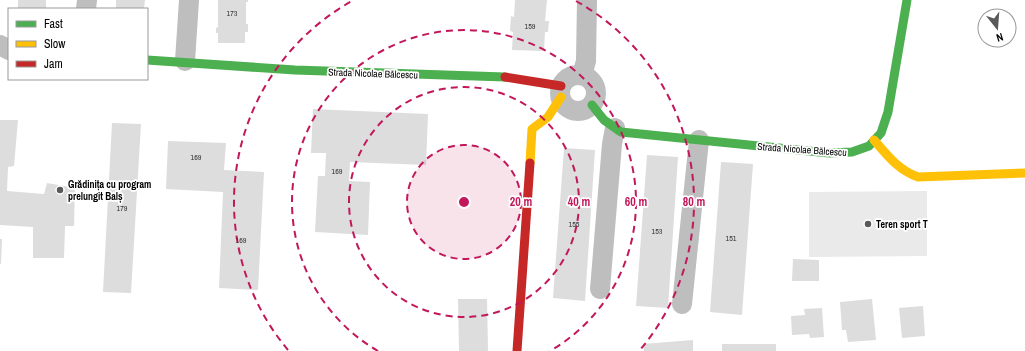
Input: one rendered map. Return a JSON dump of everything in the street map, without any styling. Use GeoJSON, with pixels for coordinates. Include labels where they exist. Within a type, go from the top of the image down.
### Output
{"type":"FeatureCollection","features":[{"type":"Feature","properties":{"kind":"street"},"geometry":{"type":"LineString","coordinates":[[185,62],[189,0]]}},
{"type":"Feature","properties":{"kind":"street"},"geometry":{"type":"LineString","coordinates":[[582,75],[586,61],[587,0]]}},
{"type":"Feature","properties":{"kind":"street","name":"Strada Nicolae Bălcescu"},"geometry":{"type":"LineString","coordinates":[[592,105],[604,120],[620,132],[829,153],[852,152],[868,146],[881,132],[888,112],[907,0]]}},
{"type":"Feature","properties":{"kind":"street","name":"Strada Nicolae Bălcescu"},"geometry":{"type":"LineString","coordinates":[[148,60],[295,70],[504,77],[561,92]]}},
{"type":"Feature","properties":{"kind":"street"},"geometry":{"type":"LineString","coordinates":[[517,351],[532,129],[548,117],[561,92],[565,80],[570,77],[582,75],[592,80],[596,90],[596,96],[592,105],[579,111],[572,110],[564,103],[561,92]]}},
{"type":"Feature","properties":{"kind":"street"},"geometry":{"type":"LineString","coordinates":[[600,289],[612,144],[615,128]]}},
{"type":"Feature","properties":{"kind":"street"},"geometry":{"type":"LineString","coordinates":[[682,304],[699,140]]}},
{"type":"Feature","properties":{"kind":"street"},"geometry":{"type":"LineString","coordinates":[[874,140],[900,169],[909,175],[918,177],[1025,173]]}},
{"type":"Feature","properties":{"kind":"shaded area","name":"Teren sport T"},"geometry":{"type":"Polygon","coordinates":[[[927,191],[927,256],[809,257],[809,192],[927,191]]]}},
{"type":"Feature","properties":{"kind":"building"},"geometry":{"type":"Polygon","coordinates":[[[18,0],[46,0],[46,8],[18,8],[18,0]]]}},
{"type":"Feature","properties":{"kind":"building"},"geometry":{"type":"Polygon","coordinates":[[[116,0],[145,0],[144,8],[116,8],[116,0]]]}},
{"type":"Feature","properties":{"kind":"building"},"geometry":{"type":"Polygon","coordinates":[[[218,0],[248,0],[248,2],[246,2],[246,24],[248,24],[248,32],[245,32],[245,43],[218,43],[218,33],[216,33],[216,28],[218,27],[218,0]]]}},
{"type":"Feature","properties":{"kind":"building"},"geometry":{"type":"Polygon","coordinates":[[[515,0],[547,0],[545,21],[549,21],[548,32],[545,32],[544,51],[512,50],[513,32],[510,31],[511,16],[514,17],[515,0]]]}},
{"type":"Feature","properties":{"kind":"building"},"geometry":{"type":"Polygon","coordinates":[[[313,109],[428,114],[426,165],[350,162],[349,181],[370,182],[368,235],[315,232],[318,176],[325,176],[326,153],[311,153],[313,109]]]}},
{"type":"Feature","properties":{"kind":"building","name":"Grădinița cu program prelungit Balș"},"geometry":{"type":"Polygon","coordinates":[[[0,120],[18,120],[14,166],[8,167],[7,191],[44,194],[47,183],[75,188],[74,226],[65,226],[64,258],[33,258],[33,227],[0,225],[0,120]]]}},
{"type":"Feature","properties":{"kind":"building"},"geometry":{"type":"Polygon","coordinates":[[[112,123],[141,124],[131,293],[103,292],[112,123]]]}},
{"type":"Feature","properties":{"kind":"building"},"geometry":{"type":"Polygon","coordinates":[[[168,141],[226,143],[224,170],[264,172],[258,290],[219,288],[223,192],[166,189],[168,141]]]}},
{"type":"Feature","properties":{"kind":"building"},"geometry":{"type":"Polygon","coordinates":[[[564,148],[595,150],[585,301],[553,298],[564,148]]]}},
{"type":"Feature","properties":{"kind":"building"},"geometry":{"type":"Polygon","coordinates":[[[647,155],[678,157],[668,308],[636,306],[647,155]]]}},
{"type":"Feature","properties":{"kind":"building"},"geometry":{"type":"Polygon","coordinates":[[[721,162],[753,164],[742,315],[710,312],[721,162]]]}},
{"type":"Feature","properties":{"kind":"building"},"geometry":{"type":"Polygon","coordinates":[[[0,239],[2,239],[1,264],[0,264],[0,239]]]}},
{"type":"Feature","properties":{"kind":"building"},"geometry":{"type":"Polygon","coordinates":[[[793,259],[819,260],[819,281],[792,281],[793,259]]]}},
{"type":"Feature","properties":{"kind":"building"},"geometry":{"type":"Polygon","coordinates":[[[458,299],[487,299],[488,351],[459,351],[458,299]]]}},
{"type":"Feature","properties":{"kind":"building"},"geometry":{"type":"Polygon","coordinates":[[[872,299],[876,340],[848,342],[846,330],[842,330],[840,302],[872,299]]]}},
{"type":"Feature","properties":{"kind":"building"},"geometry":{"type":"Polygon","coordinates":[[[923,306],[925,336],[902,338],[899,308],[923,306]]]}},
{"type":"Feature","properties":{"kind":"building"},"geometry":{"type":"Polygon","coordinates":[[[822,308],[824,337],[810,338],[809,334],[792,335],[791,316],[805,315],[804,309],[822,308]]]}},
{"type":"Feature","properties":{"kind":"building"},"geometry":{"type":"Polygon","coordinates":[[[693,340],[693,351],[644,351],[643,344],[693,340]]]}},
{"type":"Feature","properties":{"kind":"building"},"geometry":{"type":"Polygon","coordinates":[[[722,344],[776,344],[776,351],[722,351],[722,344]]]}},
{"type":"Feature","properties":{"kind":"traffic: fast"},"geometry":{"type":"LineString","coordinates":[[592,105],[604,120],[621,132],[829,153],[852,152],[869,146],[881,133],[888,112],[907,0]]}},
{"type":"Feature","properties":{"kind":"traffic: fast"},"geometry":{"type":"LineString","coordinates":[[148,60],[295,70],[505,77]]}},
{"type":"Feature","properties":{"kind":"traffic: slow"},"geometry":{"type":"LineString","coordinates":[[530,163],[532,129],[548,117],[561,97]]}},
{"type":"Feature","properties":{"kind":"traffic: slow"},"geometry":{"type":"LineString","coordinates":[[874,140],[899,166],[918,177],[1025,173]]}},
{"type":"Feature","properties":{"kind":"traffic: jam"},"geometry":{"type":"LineString","coordinates":[[505,77],[561,86]]}},
{"type":"Feature","properties":{"kind":"traffic: jam"},"geometry":{"type":"LineString","coordinates":[[517,351],[530,163]]}},
{"type":"Feature","properties":{"kind":"place","name":"Grădinița cu program prelungit Balș"},"geometry":{"type":"Point","coordinates":[60,190]}},
{"type":"Feature","properties":{"kind":"place","name":"Teren sport T"},"geometry":{"type":"Point","coordinates":[868,224]}}]}
